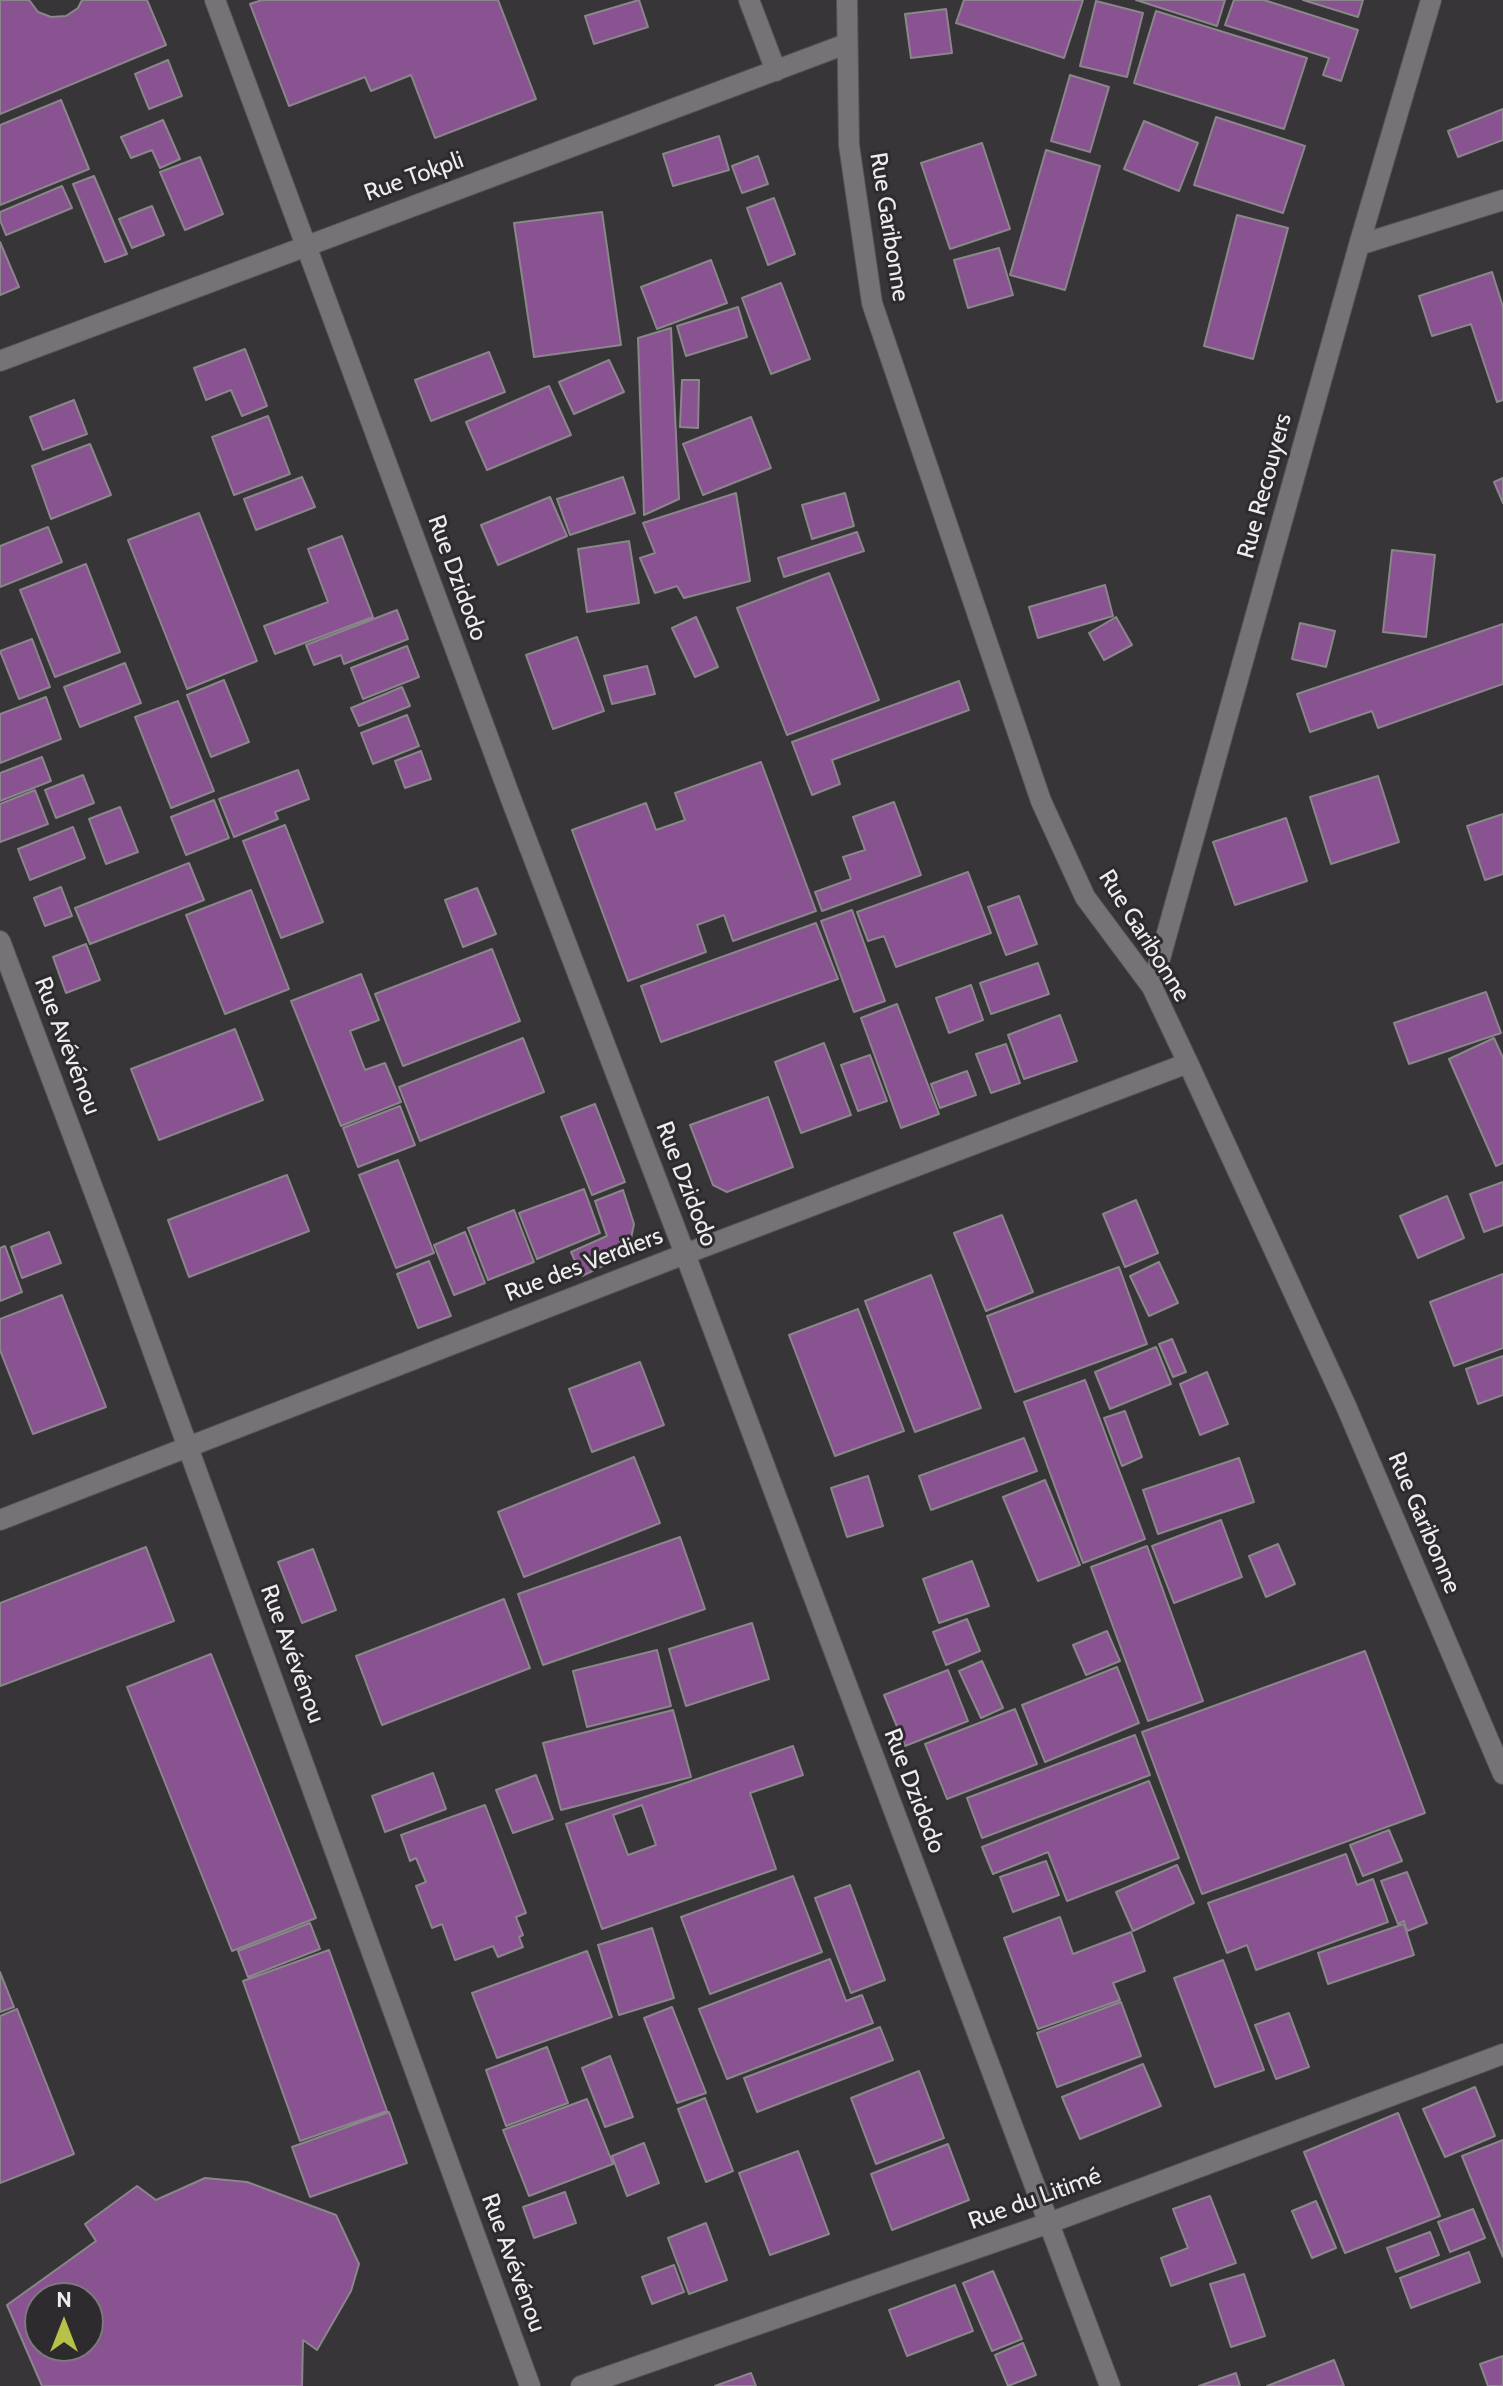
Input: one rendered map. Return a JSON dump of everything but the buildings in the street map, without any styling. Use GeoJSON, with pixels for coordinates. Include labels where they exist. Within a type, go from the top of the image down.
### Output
{"type":"FeatureCollection","features":[{"type":"Feature","properties":{"kind":"street","name":"Rue Dzidodo"},"geometry":{"type":"LineString","coordinates":[[215,0],[511,799],[1110,2386]]}},
{"type":"Feature","properties":{"kind":"street"},"geometry":{"type":"LineString","coordinates":[[749,0],[776,71]]}},
{"type":"Feature","properties":{"kind":"street","name":"Rue Garibonne"},"geometry":{"type":"LineString","coordinates":[[847,0],[849,145],[872,303],[1041,801],[1085,897],[1152,987],[1346,1406],[1503,1774]]}},
{"type":"Feature","properties":{"kind":"street","name":"Rue Recouyers"},"geometry":{"type":"LineString","coordinates":[[1152,987],[1359,245],[1431,0]]}},
{"type":"Feature","properties":{"kind":"street","name":"Rue Tokpli"},"geometry":{"type":"LineString","coordinates":[[0,361],[846,44]]}},
{"type":"Feature","properties":{"kind":"street"},"geometry":{"type":"LineString","coordinates":[[1359,245],[1503,200]]}},
{"type":"Feature","properties":{"kind":"street","name":"Rue Avévénou"},"geometry":{"type":"LineString","coordinates":[[0,941],[189,1447],[530,2386]]}},
{"type":"Feature","properties":{"kind":"street","name":"Rue des Verdiers"},"geometry":{"type":"LineString","coordinates":[[0,1520],[1188,1063]]}},
{"type":"Feature","properties":{"kind":"street","name":"Rue du Litimé"},"geometry":{"type":"LineString","coordinates":[[581,2386],[1049,2223],[1503,2054]]}}]}
